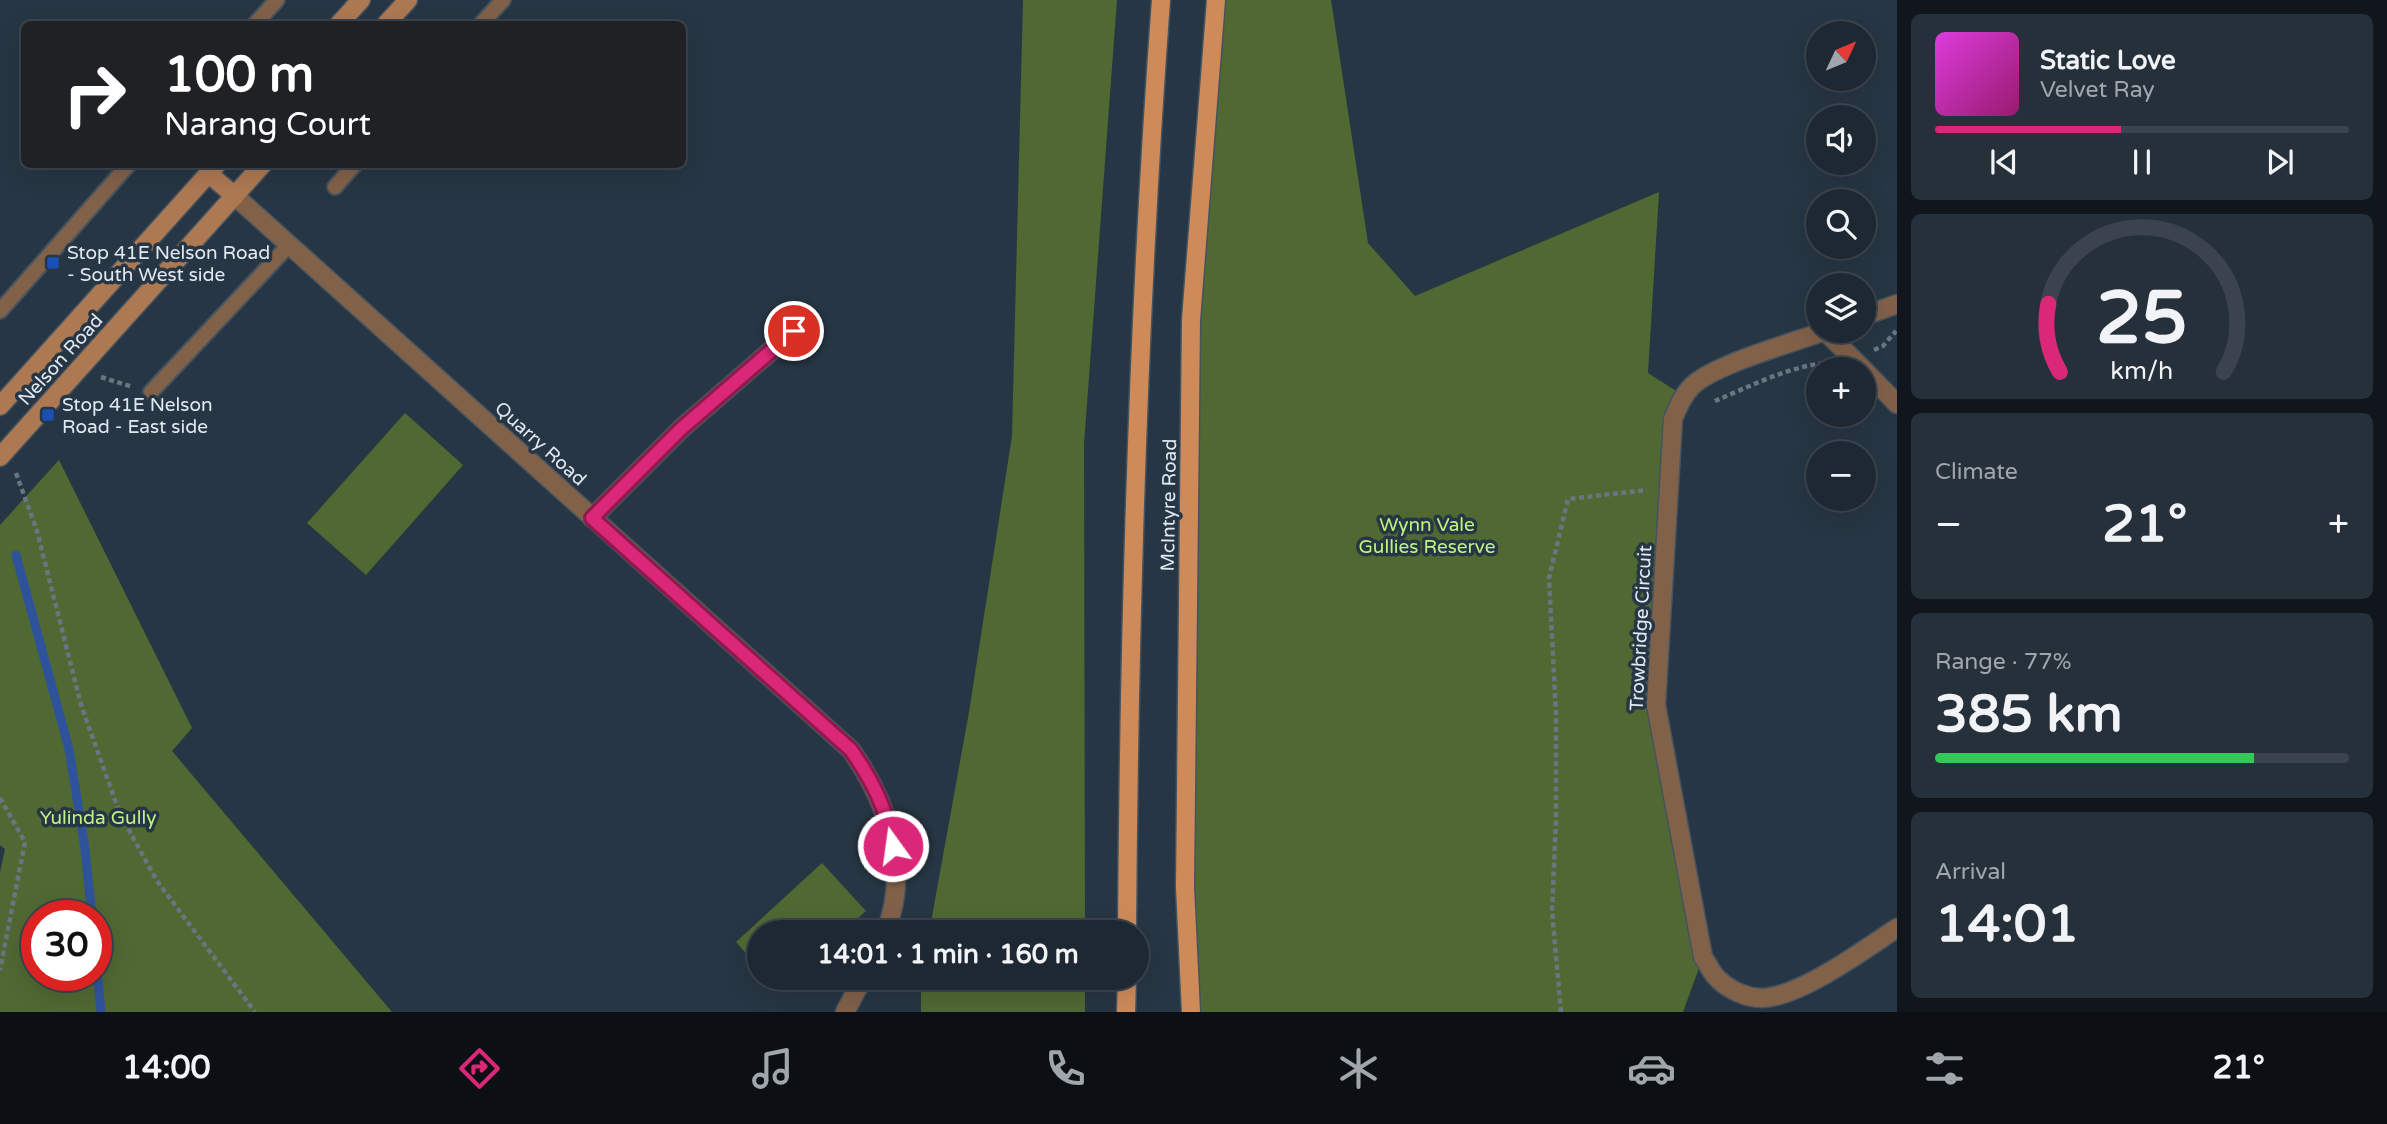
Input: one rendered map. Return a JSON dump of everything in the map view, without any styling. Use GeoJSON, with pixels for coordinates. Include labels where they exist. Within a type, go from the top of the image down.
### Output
{"type":"FeatureCollection","features":[{"type":"Feature","properties":{"kind":"main road"},"geometry":{"type":"LineString","coordinates":[[342,21],[361,0]]}},
{"type":"Feature","properties":{"kind":"main road"},"geometry":{"type":"LineString","coordinates":[[389,21],[408,0]]}},
{"type":"Feature","properties":{"kind":"main road","name":"McIntyre Road"},"geometry":{"type":"LineString","coordinates":[[1127,920],[1128,726],[1142,311],[1161,0]]}},
{"type":"Feature","properties":{"kind":"main road","name":"McIntyre Road"},"geometry":{"type":"LineString","coordinates":[[1191,1012],[1185,887],[1191,320],[1216,0]]}},
{"type":"Feature","properties":{"kind":"main road","name":"Nelson Road"},"geometry":{"type":"LineString","coordinates":[[6,459],[78,370],[260,168]]}},
{"type":"Feature","properties":{"kind":"main road"},"geometry":{"type":"LineString","coordinates":[[213,169],[235,196]]}},
{"type":"Feature","properties":{"kind":"main road","name":"Nelson Road"},"geometry":{"type":"LineString","coordinates":[[0,406],[213,169]]}},
{"type":"Feature","properties":{"kind":"main road"},"geometry":{"type":"LineString","coordinates":[[1126,990],[1126,1012]]}},
{"type":"Feature","properties":{"kind":"street","name":"Quarry Road"},"geometry":{"type":"LineString","coordinates":[[235,196],[851,750],[879,795],[890,827],[896,864],[895,895],[888,920]]}},
{"type":"Feature","properties":{"kind":"street"},"geometry":{"type":"LineString","coordinates":[[1876,312],[1897,304]]}},
{"type":"Feature","properties":{"kind":"street"},"geometry":{"type":"LineString","coordinates":[[592,518],[682,428],[794,331]]}},
{"type":"Feature","properties":{"kind":"street","name":"Trowbridge Circuit"},"geometry":{"type":"LineString","coordinates":[[1806,338],[1710,373],[1693,385],[1684,396],[1673,419],[1656,705],[1703,957],[1716,978],[1735,992],[1761,998],[1780,995],[1819,978],[1897,928]]}},
{"type":"Feature","properties":{"kind":"street"},"geometry":{"type":"LineString","coordinates":[[1837,343],[1851,357]]}},
{"type":"Feature","properties":{"kind":"street"},"geometry":{"type":"LineString","coordinates":[[1876,382],[1897,404]]}},
{"type":"Feature","properties":{"kind":"street"},"geometry":{"type":"LineString","coordinates":[[845,1012],[857,990]]}},
{"type":"Feature","properties":{"kind":"lane"},"geometry":{"type":"LineString","coordinates":[[258,21],[277,0]]}},
{"type":"Feature","properties":{"kind":"lane"},"geometry":{"type":"LineString","coordinates":[[484,21],[503,0]]}},
{"type":"Feature","properties":{"kind":"lane"},"geometry":{"type":"LineString","coordinates":[[0,310],[125,168]]}},
{"type":"Feature","properties":{"kind":"lane"},"geometry":{"type":"LineString","coordinates":[[335,187],[352,168]]}},
{"type":"Feature","properties":{"kind":"lane"},"geometry":{"type":"LineString","coordinates":[[151,392],[289,245]]}},
{"type":"Feature","properties":{"kind":"path"},"geometry":{"type":"LineString","coordinates":[[1870,357],[1897,330]]}},
{"type":"Feature","properties":{"kind":"path"},"geometry":{"type":"LineString","coordinates":[[1711,402],[1806,367]]}},
{"type":"Feature","properties":{"kind":"path"},"geometry":{"type":"LineString","coordinates":[[78,370],[151,392]]}},
{"type":"Feature","properties":{"kind":"path"},"geometry":{"type":"LineString","coordinates":[[6,459],[37,531],[81,705],[120,814],[157,881],[255,1012]]}},
{"type":"Feature","properties":{"kind":"path"},"geometry":{"type":"LineString","coordinates":[[1560,1012],[1552,911],[1556,821],[1556,714],[1549,578],[1568,499],[1668,488]]}},
{"type":"Feature","properties":{"kind":"path"},"geometry":{"type":"LineString","coordinates":[[0,798],[24,842],[0,970]]}},
{"type":"Feature","properties":{"kind":"green space"},"geometry":{"type":"Polygon","coordinates":[[[1023,0],[1117,0],[1084,444],[1085,920],[931,920],[969,712],[1012,436],[1023,0]]]}},
{"type":"Feature","properties":{"kind":"green space","name":"Wynn Vale Gullies Reserve"},"geometry":{"type":"Polygon","coordinates":[[[1216,0],[1331,0],[1368,243],[1415,296],[1659,192],[1648,373],[1684,396],[1656,706],[1703,957],[1683,1012],[1191,1012],[1191,320],[1216,0]]]}},
{"type":"Feature","properties":{"kind":"green space"},"geometry":{"type":"Polygon","coordinates":[[[405,413],[463,465],[366,575],[307,523],[405,413]]]}},
{"type":"Feature","properties":{"kind":"green space","name":"Yulinda Gully"},"geometry":{"type":"Polygon","coordinates":[[[59,460],[192,728],[172,751],[392,1012],[0,1012],[0,872],[5,849],[0,845],[0,525],[59,460]]]}},
{"type":"Feature","properties":{"kind":"green space"},"geometry":{"type":"Polygon","coordinates":[[[822,863],[866,911],[856,920],[760,920],[822,863]]]}},
{"type":"Feature","properties":{"kind":"green space"},"geometry":{"type":"Polygon","coordinates":[[[747,932],[747,954],[736,942],[747,932]]]}},
{"type":"Feature","properties":{"kind":"green space"},"geometry":{"type":"Polygon","coordinates":[[[921,990],[1085,990],[1085,1012],[921,1012],[921,990]]]}},
{"type":"Feature","properties":{"kind":"waterway"},"geometry":{"type":"LineString","coordinates":[[16,555],[69,749],[90,900]]}},
{"type":"Feature","properties":{"kind":"waterway"},"geometry":{"type":"LineString","coordinates":[[99,991],[101,1012]]}},
{"type":"Feature","properties":{"kind":"place","name":"Stop 41E Nelson Road - South West side"},"geometry":{"type":"Point","coordinates":[53,263]}},
{"type":"Feature","properties":{"kind":"place","name":"Stop 41E Nelson Road - East side"},"geometry":{"type":"Point","coordinates":[48,415]}},
{"type":"Feature","properties":{"kind":"route"},"geometry":{"type":"LineString","coordinates":[[794,331],[682,428],[592,518],[851,750],[879,795],[890,827],[893,846]]}}]}
